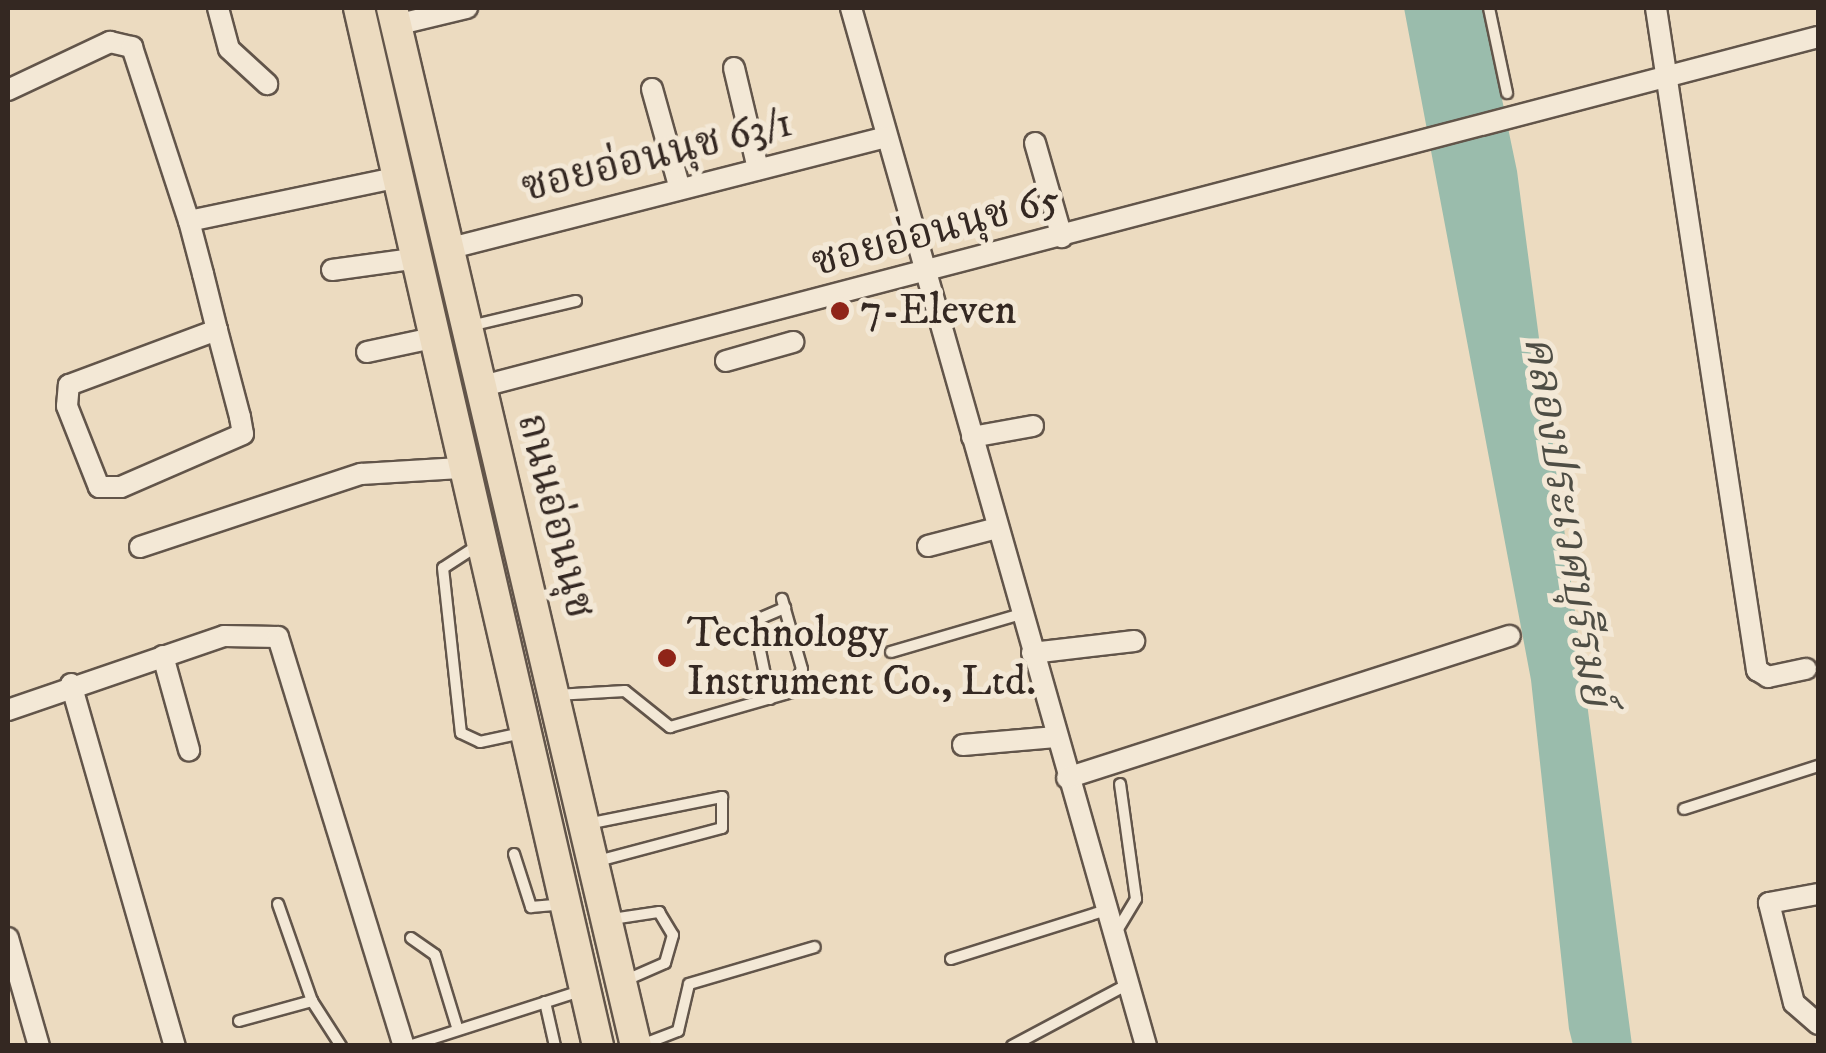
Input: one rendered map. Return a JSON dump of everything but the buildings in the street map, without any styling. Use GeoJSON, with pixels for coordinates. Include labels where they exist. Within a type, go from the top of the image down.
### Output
{"type":"FeatureCollection","features":[{"type":"Feature","properties":{"kind":"main road","name":"ถนนอ่อนนุช"},"geometry":{"type":"LineString","coordinates":[[359,8],[399,177],[432,253]]}},
{"type":"Feature","properties":{"kind":"main road","name":"ถนนอ่อนนุช"},"geometry":{"type":"LineString","coordinates":[[394,16],[432,253],[451,332],[480,387],[638,1046]]}},
{"type":"Feature","properties":{"kind":"main road","name":"ถนนอ่อนนุช"},"geometry":{"type":"LineString","coordinates":[[451,332],[447,395],[460,468],[598,1046]]}},
{"type":"Feature","properties":{"kind":"main road"},"geometry":{"type":"LineString","coordinates":[[447,395],[480,387]]}},
{"type":"Feature","properties":{"kind":"main road"},"geometry":{"type":"LineString","coordinates":[[537,782],[574,773]]}},
{"type":"Feature","properties":{"kind":"street"},"geometry":{"type":"LineString","coordinates":[[218,8],[229,49],[266,84]]}},
{"type":"Feature","properties":{"kind":"street"},"geometry":{"type":"LineString","coordinates":[[394,16],[466,8]]}},
{"type":"Feature","properties":{"kind":"street"},"geometry":{"type":"LineString","coordinates":[[851,8],[1146,1046]]}},
{"type":"Feature","properties":{"kind":"street"},"geometry":{"type":"LineString","coordinates":[[1656,8],[1757,670],[1768,678],[1806,669]]}},
{"type":"Feature","properties":{"kind":"street","name":"ซอยอ่อนนุช 65"},"geometry":{"type":"LineString","coordinates":[[480,387],[1818,37]]}},
{"type":"Feature","properties":{"kind":"street"},"geometry":{"type":"LineString","coordinates":[[8,90],[110,42],[132,47],[189,221],[217,330],[239,442],[99,487],[67,406],[68,384],[217,330]]}},
{"type":"Feature","properties":{"kind":"street"},"geometry":{"type":"LineString","coordinates":[[734,68],[758,169]]}},
{"type":"Feature","properties":{"kind":"street"},"geometry":{"type":"LineString","coordinates":[[652,89],[680,189]]}},
{"type":"Feature","properties":{"kind":"street","name":"ซอยอ่อนนุช 63/1"},"geometry":{"type":"LineString","coordinates":[[332,270],[432,253],[886,138]]}},
{"type":"Feature","properties":{"kind":"street"},"geometry":{"type":"LineString","coordinates":[[1035,143],[1062,237]]}},
{"type":"Feature","properties":{"kind":"street"},"geometry":{"type":"LineString","coordinates":[[189,221],[399,177]]}},
{"type":"Feature","properties":{"kind":"street"},"geometry":{"type":"LineString","coordinates":[[747,318],[756,352]]}},
{"type":"Feature","properties":{"kind":"street"},"geometry":{"type":"LineString","coordinates":[[368,352],[451,332]]}},
{"type":"Feature","properties":{"kind":"street"},"geometry":{"type":"LineString","coordinates":[[726,361],[793,342]]}},
{"type":"Feature","properties":{"kind":"street"},"geometry":{"type":"LineString","coordinates":[[972,437],[1033,426]]}},
{"type":"Feature","properties":{"kind":"street"},"geometry":{"type":"LineString","coordinates":[[140,547],[361,474],[460,468]]}},
{"type":"Feature","properties":{"kind":"street"},"geometry":{"type":"LineString","coordinates":[[928,546],[997,528]]}},
{"type":"Feature","properties":{"kind":"street"},"geometry":{"type":"LineString","coordinates":[[8,710],[71,684],[253,630],[278,637],[407,1046]]}},
{"type":"Feature","properties":{"kind":"street"},"geometry":{"type":"LineString","coordinates":[[1067,778],[1510,636]]}},
{"type":"Feature","properties":{"kind":"street"},"geometry":{"type":"LineString","coordinates":[[1032,653],[1134,640]]}},
{"type":"Feature","properties":{"kind":"street"},"geometry":{"type":"LineString","coordinates":[[163,656],[189,750]]}},
{"type":"Feature","properties":{"kind":"street"},"geometry":{"type":"LineString","coordinates":[[71,684],[176,1046]]}},
{"type":"Feature","properties":{"kind":"street"},"geometry":{"type":"LineString","coordinates":[[963,744],[1056,737]]}},
{"type":"Feature","properties":{"kind":"street"},"geometry":{"type":"LineString","coordinates":[[1818,894],[1769,904],[1794,1003],[1818,1024]]}},
{"type":"Feature","properties":{"kind":"street"},"geometry":{"type":"LineString","coordinates":[[8,938],[39,1046]]}},
{"type":"Feature","properties":{"kind":"lane"},"geometry":{"type":"LineString","coordinates":[[1489,8],[1507,93]]}},
{"type":"Feature","properties":{"kind":"lane"},"geometry":{"type":"LineString","coordinates":[[451,332],[576,300]]}},
{"type":"Feature","properties":{"kind":"lane"},"geometry":{"type":"LineString","coordinates":[[478,546],[443,568],[461,734],[480,742],[525,732]]}},
{"type":"Feature","properties":{"kind":"lane"},"geometry":{"type":"LineString","coordinates":[[555,695],[625,691],[670,727],[770,698],[802,680],[783,603],[754,621],[770,698]]}},
{"type":"Feature","properties":{"kind":"lane"},"geometry":{"type":"LineString","coordinates":[[892,652],[1021,614]]}},
{"type":"Feature","properties":{"kind":"lane"},"geometry":{"type":"LineString","coordinates":[[1684,809],[1818,766]]}},
{"type":"Feature","properties":{"kind":"lane"},"geometry":{"type":"LineString","coordinates":[[1114,936],[1135,913],[1120,784]]}},
{"type":"Feature","properties":{"kind":"lane"},"geometry":{"type":"LineString","coordinates":[[586,824],[714,794],[728,821],[594,862]]}},
{"type":"Feature","properties":{"kind":"lane"},"geometry":{"type":"LineString","coordinates":[[514,854],[531,907],[564,904]]}},
{"type":"Feature","properties":{"kind":"lane"},"geometry":{"type":"LineString","coordinates":[[278,904],[312,1001],[341,1046]]}},
{"type":"Feature","properties":{"kind":"lane"},"geometry":{"type":"LineString","coordinates":[[951,959],[1106,910]]}},
{"type":"Feature","properties":{"kind":"lane"},"geometry":{"type":"LineString","coordinates":[[606,920],[658,912],[673,935],[665,963],[621,981]]}},
{"type":"Feature","properties":{"kind":"lane"},"geometry":{"type":"LineString","coordinates":[[410,938],[435,955],[458,1030]]}},
{"type":"Feature","properties":{"kind":"lane"},"geometry":{"type":"LineString","coordinates":[[638,1046],[678,1031],[689,984],[815,947]]}},
{"type":"Feature","properties":{"kind":"lane"},"geometry":{"type":"LineString","coordinates":[[1012,1046],[1128,984]]}},
{"type":"Feature","properties":{"kind":"lane"},"geometry":{"type":"LineString","coordinates":[[407,1046],[584,990]]}},
{"type":"Feature","properties":{"kind":"lane"},"geometry":{"type":"LineString","coordinates":[[238,1021],[312,1001]]}},
{"type":"Feature","properties":{"kind":"lane"},"geometry":{"type":"LineString","coordinates":[[545,1002],[555,1046]]}},
{"type":"Feature","properties":{"kind":"shaded area"},"geometry":{"type":"Polygon","coordinates":[[[1404,8],[1483,8],[1517,171],[1632,1045],[1573,1045],[1569,1029],[1531,680],[1404,8]]]}},
{"type":"Feature","properties":{"kind":"place","name":"7-Eleven"},"geometry":{"type":"Point","coordinates":[840,311]}},
{"type":"Feature","properties":{"kind":"place","name":"Technology Instrument Co., Ltd."},"geometry":{"type":"Point","coordinates":[667,658]}},
{"type":"Feature","properties":{"kind":"water label","name":"คลองประเวศบุรีรมย์"},"geometry":{"type":"Point","coordinates":[1566,521]}}]}
